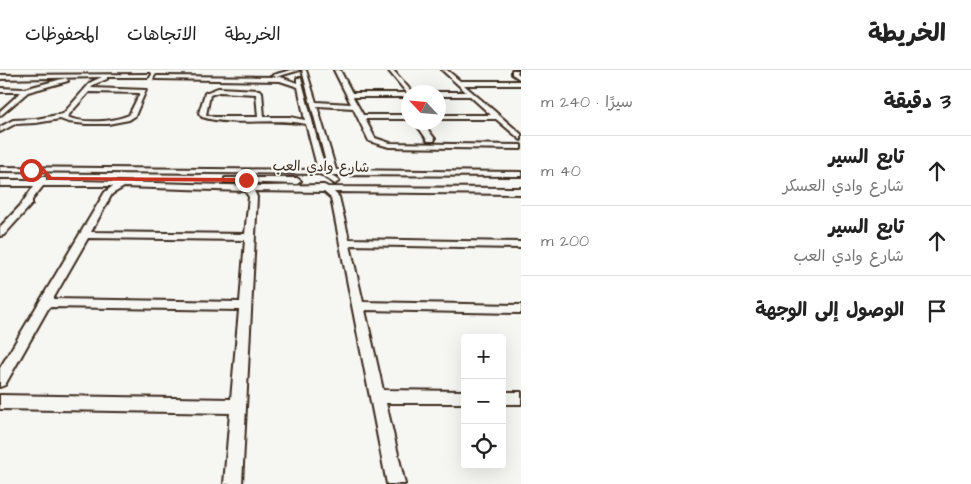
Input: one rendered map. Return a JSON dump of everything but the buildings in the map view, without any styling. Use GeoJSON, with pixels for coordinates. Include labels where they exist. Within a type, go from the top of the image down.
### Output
{"type":"FeatureCollection","features":[{"type":"Feature","properties":{"kind":"street"},"geometry":{"type":"LineString","coordinates":[[0,78],[38,77],[52,73],[159,76],[282,74],[297,70],[312,132],[311,159],[298,172]]}},
{"type":"Feature","properties":{"kind":"street"},"geometry":{"type":"LineString","coordinates":[[304,70],[330,158],[327,173]]}},
{"type":"Feature","properties":{"kind":"street"},"geometry":{"type":"LineString","coordinates":[[337,70],[372,139],[382,144],[521,147]]}},
{"type":"Feature","properties":{"kind":"street"},"geometry":{"type":"LineString","coordinates":[[390,70],[402,85]]}},
{"type":"Feature","properties":{"kind":"street"},"geometry":{"type":"LineString","coordinates":[[444,70],[521,138]]}},
{"type":"Feature","properties":{"kind":"street"},"geometry":{"type":"LineString","coordinates":[[515,70],[514,73],[521,78]]}},
{"type":"Feature","properties":{"kind":"street"},"geometry":{"type":"LineString","coordinates":[[216,72],[229,75]]}},
{"type":"Feature","properties":{"kind":"street"},"geometry":{"type":"LineString","coordinates":[[0,78],[149,76]]}},
{"type":"Feature","properties":{"kind":"street"},"geometry":{"type":"LineString","coordinates":[[159,76],[281,78],[301,86]]}},
{"type":"Feature","properties":{"kind":"street"},"geometry":{"type":"LineString","coordinates":[[87,78],[94,80],[93,83]]}},
{"type":"Feature","properties":{"kind":"street"},"geometry":{"type":"LineString","coordinates":[[0,122],[36,121],[64,116],[93,83],[105,78]]}},
{"type":"Feature","properties":{"kind":"street"},"geometry":{"type":"LineString","coordinates":[[0,90],[24,91],[67,79]]}},
{"type":"Feature","properties":{"kind":"street"},"geometry":{"type":"LineString","coordinates":[[458,83],[519,84]]}},
{"type":"Feature","properties":{"kind":"street"},"geometry":{"type":"LineString","coordinates":[[64,116],[65,119],[71,121],[126,119],[132,116],[145,93],[138,90],[88,90]]}},
{"type":"Feature","properties":{"kind":"street"},"geometry":{"type":"LineString","coordinates":[[260,119],[259,92],[218,90],[207,94],[202,113],[206,118],[309,120]]}},
{"type":"Feature","properties":{"kind":"street"},"geometry":{"type":"LineString","coordinates":[[0,114],[24,91]]}},
{"type":"Feature","properties":{"kind":"street"},"geometry":{"type":"LineString","coordinates":[[349,95],[401,94]]}},
{"type":"Feature","properties":{"kind":"street"},"geometry":{"type":"LineString","coordinates":[[446,94],[472,94]]}},
{"type":"Feature","properties":{"kind":"street"},"geometry":{"type":"LineString","coordinates":[[314,106],[354,106]]}},
{"type":"Feature","properties":{"kind":"street"},"geometry":{"type":"LineString","coordinates":[[360,117],[401,117]]}},
{"type":"Feature","properties":{"kind":"street"},"geometry":{"type":"LineString","coordinates":[[446,117],[498,117]]}},
{"type":"Feature","properties":{"kind":"street"},"geometry":{"type":"LineString","coordinates":[[0,130],[13,122]]}},
{"type":"Feature","properties":{"kind":"street"},"geometry":{"type":"LineString","coordinates":[[424,130],[431,139]]}},
{"type":"Feature","properties":{"kind":"street"},"geometry":{"type":"LineString","coordinates":[[312,132],[322,131]]}},
{"type":"Feature","properties":{"kind":"street"},"geometry":{"type":"LineString","coordinates":[[330,158],[350,167],[370,172]]}},
{"type":"Feature","properties":{"kind":"street"},"geometry":{"type":"LineString","coordinates":[[311,159],[334,181]]}},
{"type":"Feature","properties":{"kind":"street","name":"شارع وادي العب"},"geometry":{"type":"LineString","coordinates":[[0,162],[241,165],[252,166],[265,172]]}},
{"type":"Feature","properties":{"kind":"street","name":"شارع وادي العب"},"geometry":{"type":"LineString","coordinates":[[384,172],[398,166],[521,169]]}},
{"type":"Feature","properties":{"kind":"street"},"geometry":{"type":"LineString","coordinates":[[0,174],[20,174],[37,168],[45,180]]}},
{"type":"Feature","properties":{"kind":"street","name":"شارع وادي العب"},"geometry":{"type":"LineString","coordinates":[[0,169],[521,174]]}},
{"type":"Feature","properties":{"kind":"street"},"geometry":{"type":"LineString","coordinates":[[0,233],[45,180],[70,173],[141,173],[164,171]]}},
{"type":"Feature","properties":{"kind":"street"},"geometry":{"type":"LineString","coordinates":[[186,179],[212,176],[327,173]]}},
{"type":"Feature","properties":{"kind":"street"},"geometry":{"type":"LineString","coordinates":[[396,484],[345,242],[338,177],[343,175],[420,176],[445,173]]}},
{"type":"Feature","properties":{"kind":"street"},"geometry":{"type":"LineString","coordinates":[[131,185],[152,179]]}},
{"type":"Feature","properties":{"kind":"street","name":"شارع وادي العب"},"geometry":{"type":"LineString","coordinates":[[45,180],[186,179],[252,188],[334,181],[340,189],[423,183],[521,184]]}},
{"type":"Feature","properties":{"kind":"street"},"geometry":{"type":"LineString","coordinates":[[2,181],[45,180],[107,189],[120,185],[131,185],[504,191],[520,194]]}},
{"type":"Feature","properties":{"kind":"street"},"geometry":{"type":"LineString","coordinates":[[2,181],[33,195],[64,183]]}},
{"type":"Feature","properties":{"kind":"street"},"geometry":{"type":"LineString","coordinates":[[423,183],[454,191]]}},
{"type":"Feature","properties":{"kind":"street"},"geometry":{"type":"LineString","coordinates":[[252,188],[289,188]]}},
{"type":"Feature","properties":{"kind":"street"},"geometry":{"type":"LineString","coordinates":[[233,484],[246,306],[252,188]]}},
{"type":"Feature","properties":{"kind":"street"},"geometry":{"type":"LineString","coordinates":[[0,381],[84,235],[107,189]]}},
{"type":"Feature","properties":{"kind":"street"},"geometry":{"type":"LineString","coordinates":[[84,235],[250,237]]}},
{"type":"Feature","properties":{"kind":"street"},"geometry":{"type":"LineString","coordinates":[[345,242],[521,245]]}},
{"type":"Feature","properties":{"kind":"street"},"geometry":{"type":"LineString","coordinates":[[45,304],[246,306]]}},
{"type":"Feature","properties":{"kind":"street"},"geometry":{"type":"LineString","coordinates":[[358,306],[521,309]]}},
{"type":"Feature","properties":{"kind":"street"},"geometry":{"type":"LineString","coordinates":[[377,396],[461,397]]}},
{"type":"Feature","properties":{"kind":"street"},"geometry":{"type":"LineString","coordinates":[[506,398],[521,398]]}},
{"type":"Feature","properties":{"kind":"street"},"geometry":{"type":"LineString","coordinates":[[0,402],[239,406]]}},
{"type":"Feature","properties":{"kind":"route"},"geometry":{"type":"LineString","coordinates":[[31,170],[32,168],[41,168],[48,172],[50,176],[48,178],[246,180]]}}]}
